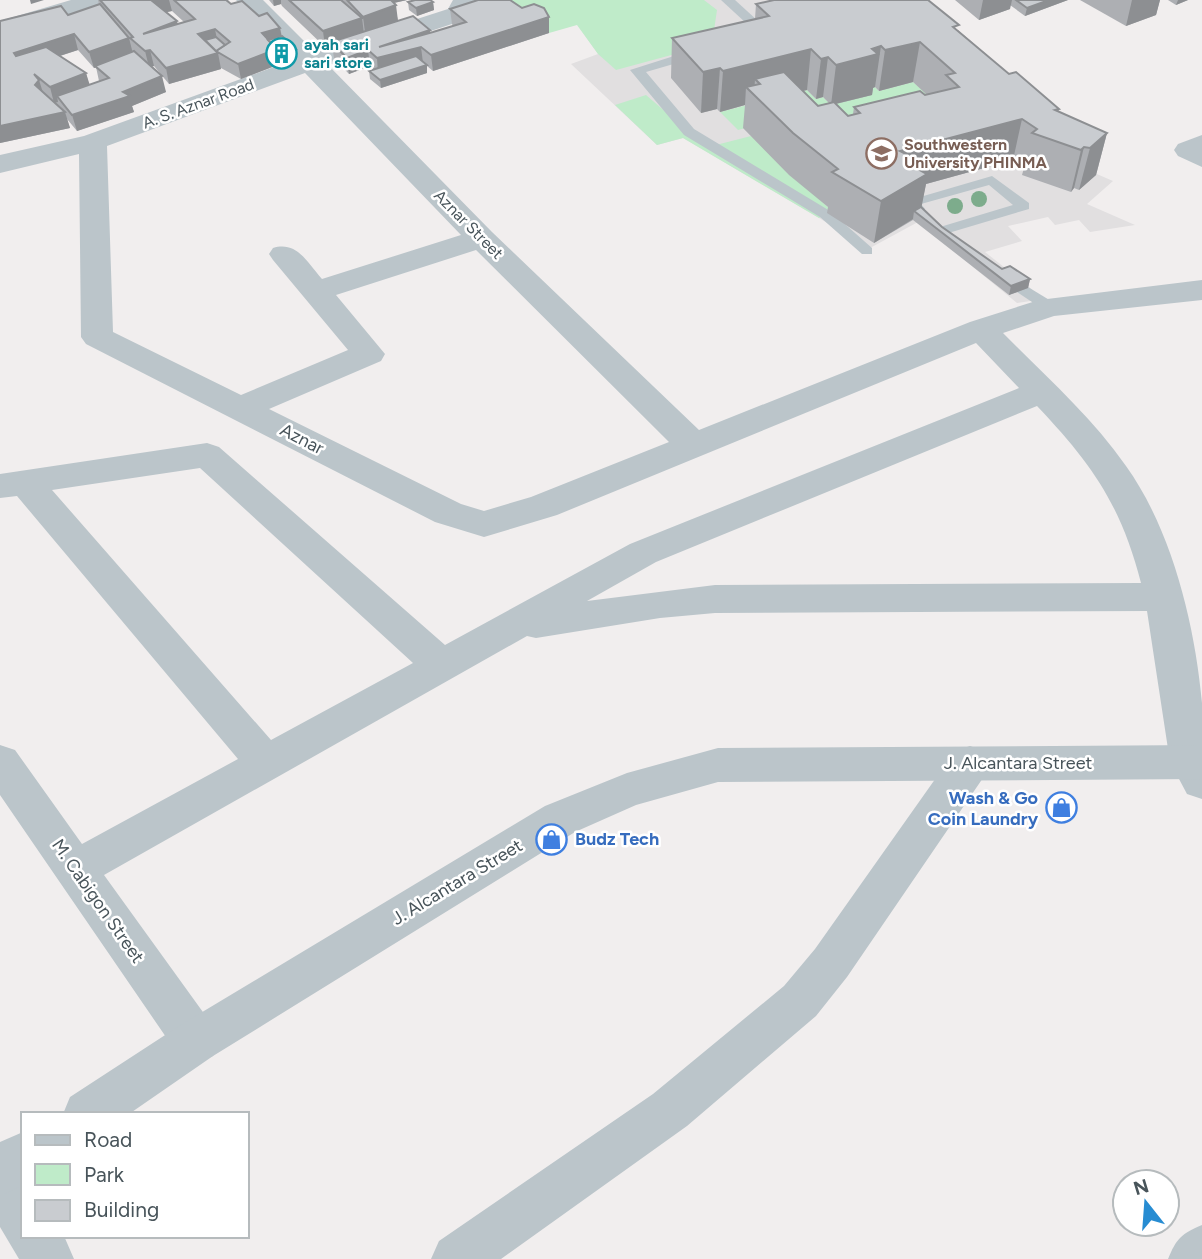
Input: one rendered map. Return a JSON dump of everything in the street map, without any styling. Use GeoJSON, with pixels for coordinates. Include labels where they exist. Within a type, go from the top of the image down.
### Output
{"type":"FeatureCollection","features":[{"type":"Feature","properties":{"kind":"street"},"geometry":{"type":"LineString","coordinates":[[0,29],[98,0]]}},
{"type":"Feature","properties":{"kind":"street","name":"Aznar Street"},"geometry":{"type":"LineString","coordinates":[[249,0],[481,238],[692,444]]}},
{"type":"Feature","properties":{"kind":"street","name":"A. S. Aznar Road"},"geometry":{"type":"LineString","coordinates":[[0,164],[93,142],[311,62],[458,14],[466,0]]}},
{"type":"Feature","properties":{"kind":"street","name":"Aznar"},"geometry":{"type":"LineString","coordinates":[[93,142],[97,337],[448,513],[484,524],[544,506],[692,444],[981,330],[1050,307],[1202,290]]}},
{"type":"Feature","properties":{"kind":"street"},"geometry":{"type":"LineString","coordinates":[[1202,143],[1188,150],[1202,158]]}},
{"type":"Feature","properties":{"kind":"street"},"geometry":{"type":"LineString","coordinates":[[316,291],[481,238]]}},
{"type":"Feature","properties":{"kind":"street"},"geometry":{"type":"LineString","coordinates":[[242,408],[369,354],[284,254]]}},
{"type":"Feature","properties":{"kind":"street"},"geometry":{"type":"LineString","coordinates":[[981,330],[1097,452],[1129,499],[1152,557],[1199,769]]}},
{"type":"Feature","properties":{"kind":"street"},"geometry":{"type":"LineString","coordinates":[[76,869],[643,553],[1040,392]]}},
{"type":"Feature","properties":{"kind":"street"},"geometry":{"type":"LineString","coordinates":[[13,484],[207,455],[441,666]]}},
{"type":"Feature","properties":{"kind":"street"},"geometry":{"type":"LineString","coordinates":[[13,484],[266,763]]}},
{"type":"Feature","properties":{"kind":"street"},"geometry":{"type":"LineString","coordinates":[[507,629],[660,604],[715,599],[1162,597]]}},
{"type":"Feature","properties":{"kind":"street","name":"M. Cabigon Street"},"geometry":{"type":"LineString","coordinates":[[0,762],[197,1041]]}},
{"type":"Feature","properties":{"kind":"street"},"geometry":{"type":"LineString","coordinates":[[457,1259],[670,1110],[800,1001],[831,963],[970,762]]}},
{"type":"Feature","properties":{"kind":"street","name":"J. Alcantara Street"},"geometry":{"type":"LineString","coordinates":[[90,1112],[197,1041],[560,819],[627,790],[718,765],[970,762],[1199,769]]}},
{"type":"Feature","properties":{"kind":"street"},"geometry":{"type":"LineString","coordinates":[[0,1171],[21,1157]]}},
{"type":"Feature","properties":{"kind":"street"},"geometry":{"type":"LineString","coordinates":[[0,1179],[21,1214]]}},
{"type":"Feature","properties":{"kind":"street"},"geometry":{"type":"LineString","coordinates":[[35,1238],[48,1259]]}},
{"type":"Feature","properties":{"kind":"street"},"geometry":{"type":"LineString","coordinates":[[1194,1259],[1202,1251]]}},
{"type":"Feature","properties":{"kind":"lane"},"geometry":{"type":"LineString","coordinates":[[727,0],[764,32],[751,36]]}},
{"type":"Feature","properties":{"kind":"lane"},"geometry":{"type":"LineString","coordinates":[[713,47],[637,70],[689,132],[825,214],[867,251]]}},
{"type":"Feature","properties":{"kind":"lane"},"geometry":{"type":"LineString","coordinates":[[936,223],[1024,205],[992,180],[910,202],[936,223],[966,246]]}},
{"type":"Feature","properties":{"kind":"lane"},"geometry":{"type":"LineString","coordinates":[[1023,289],[1050,307]]}},
{"type":"Feature","properties":{"kind":"shaded area","name":"Southwestern University PHINMA"},"geometry":{"type":"Polygon","coordinates":[[[560,0],[893,0],[1055,156],[1113,181],[1087,204],[1135,225],[1090,232],[1079,220],[1055,225],[1048,217],[1008,226],[1022,241],[985,252],[1044,299],[1017,303],[918,222],[870,248],[683,138],[657,145],[571,64],[598,54],[560,0]]]}},
{"type":"Feature","properties":{"kind":"green space"},"geometry":{"type":"Polygon","coordinates":[[[507,0],[704,0],[717,10],[712,44],[616,70],[598,54],[577,25],[549,33],[545,24],[507,0]]]}},
{"type":"Feature","properties":{"kind":"green space"},"geometry":{"type":"Polygon","coordinates":[[[913,82],[948,113],[757,125],[738,130],[720,112],[807,90],[816,99],[823,97],[831,105],[875,87],[879,91],[913,82]]]}},
{"type":"Feature","properties":{"kind":"green space"},"geometry":{"type":"Polygon","coordinates":[[[646,95],[689,132],[712,146],[751,136],[832,211],[819,218],[683,138],[657,145],[615,105],[646,95]]]}},
{"type":"Feature","properties":{"kind":"building"},"geometry":{"type":"Polygon","coordinates":[[[100,0],[151,0],[177,21],[143,34],[195,19],[174,0],[226,0],[231,4],[242,1],[259,16],[267,13],[280,28],[262,33],[277,49],[238,64],[216,51],[230,42],[215,29],[198,34],[218,53],[166,68],[150,50],[145,51],[130,38],[133,37],[100,0]]]}},
{"type":"Feature","properties":{"kind":"building"},"geometry":{"type":"Polygon","coordinates":[[[289,0],[341,0],[362,18],[323,31],[289,0]]]}},
{"type":"Feature","properties":{"kind":"building"},"geometry":{"type":"Polygon","coordinates":[[[347,0],[391,0],[396,5],[363,17],[347,0]]]}},
{"type":"Feature","properties":{"kind":"building"},"geometry":{"type":"Polygon","coordinates":[[[478,0],[510,0],[522,8],[534,4],[544,8],[549,17],[431,55],[421,47],[377,58],[368,50],[347,58],[331,42],[413,16],[430,30],[379,47],[433,32],[466,22],[450,9],[478,0]]]}},
{"type":"Feature","properties":{"kind":"building"},"geometry":{"type":"Polygon","coordinates":[[[774,0],[928,0],[959,25],[953,27],[1009,74],[1016,72],[1059,109],[1055,110],[1107,133],[1090,148],[1084,147],[1081,150],[1032,133],[1037,129],[1022,119],[900,151],[912,157],[905,162],[927,174],[881,201],[832,172],[838,169],[793,133],[746,87],[760,84],[755,79],[784,72],[818,106],[834,102],[848,116],[860,113],[854,107],[920,91],[925,95],[959,87],[946,75],[955,73],[920,42],[885,50],[881,46],[872,49],[878,54],[836,65],[828,57],[821,59],[811,49],[723,71],[720,68],[703,72],[672,38],[769,16],[756,4],[774,0]]]}},
{"type":"Feature","properties":{"kind":"building"},"geometry":{"type":"Polygon","coordinates":[[[1016,0],[1049,0],[1027,8],[1016,0]]]}},
{"type":"Feature","properties":{"kind":"building"},"geometry":{"type":"Polygon","coordinates":[[[408,2],[433,2],[416,8],[408,2]]]}},
{"type":"Feature","properties":{"kind":"building"},"geometry":{"type":"Polygon","coordinates":[[[100,4],[129,38],[89,52],[74,34],[14,53],[16,56],[46,47],[86,73],[50,87],[34,74],[39,80],[35,85],[65,112],[0,126],[0,21],[61,6],[68,15],[100,4]]]}},
{"type":"Feature","properties":{"kind":"building"},"geometry":{"type":"Polygon","coordinates":[[[282,36],[296,49],[278,54],[268,40],[282,36]]]}},
{"type":"Feature","properties":{"kind":"building"},"geometry":{"type":"Polygon","coordinates":[[[216,37],[225,45],[216,51],[205,40],[216,37]]]}},
{"type":"Feature","properties":{"kind":"building"},"geometry":{"type":"Polygon","coordinates":[[[134,51],[162,76],[123,92],[130,96],[72,115],[57,96],[109,78],[95,66],[134,51]]]}},
{"type":"Feature","properties":{"kind":"building"},"geometry":{"type":"Polygon","coordinates":[[[416,56],[427,65],[380,80],[369,71],[416,56]]]}},
{"type":"Feature","properties":{"kind":"building"},"geometry":{"type":"Polygon","coordinates":[[[921,207],[942,227],[1002,269],[1010,266],[1030,279],[1011,286],[914,211],[921,207]]]}},
{"type":"Feature","properties":{"kind":"place","name":"ayah sari sari store"},"geometry":{"type":"Point","coordinates":[281,53]}},
{"type":"Feature","properties":{"kind":"place","name":"Southwestern University PHINMA"},"geometry":{"type":"Point","coordinates":[881,153]}},
{"type":"Feature","properties":{"kind":"place","name":"Wash & Go Coin Laundry"},"geometry":{"type":"Point","coordinates":[1061,808]}},
{"type":"Feature","properties":{"kind":"place","name":"Budz Tech"},"geometry":{"type":"Point","coordinates":[552,839]}}]}
